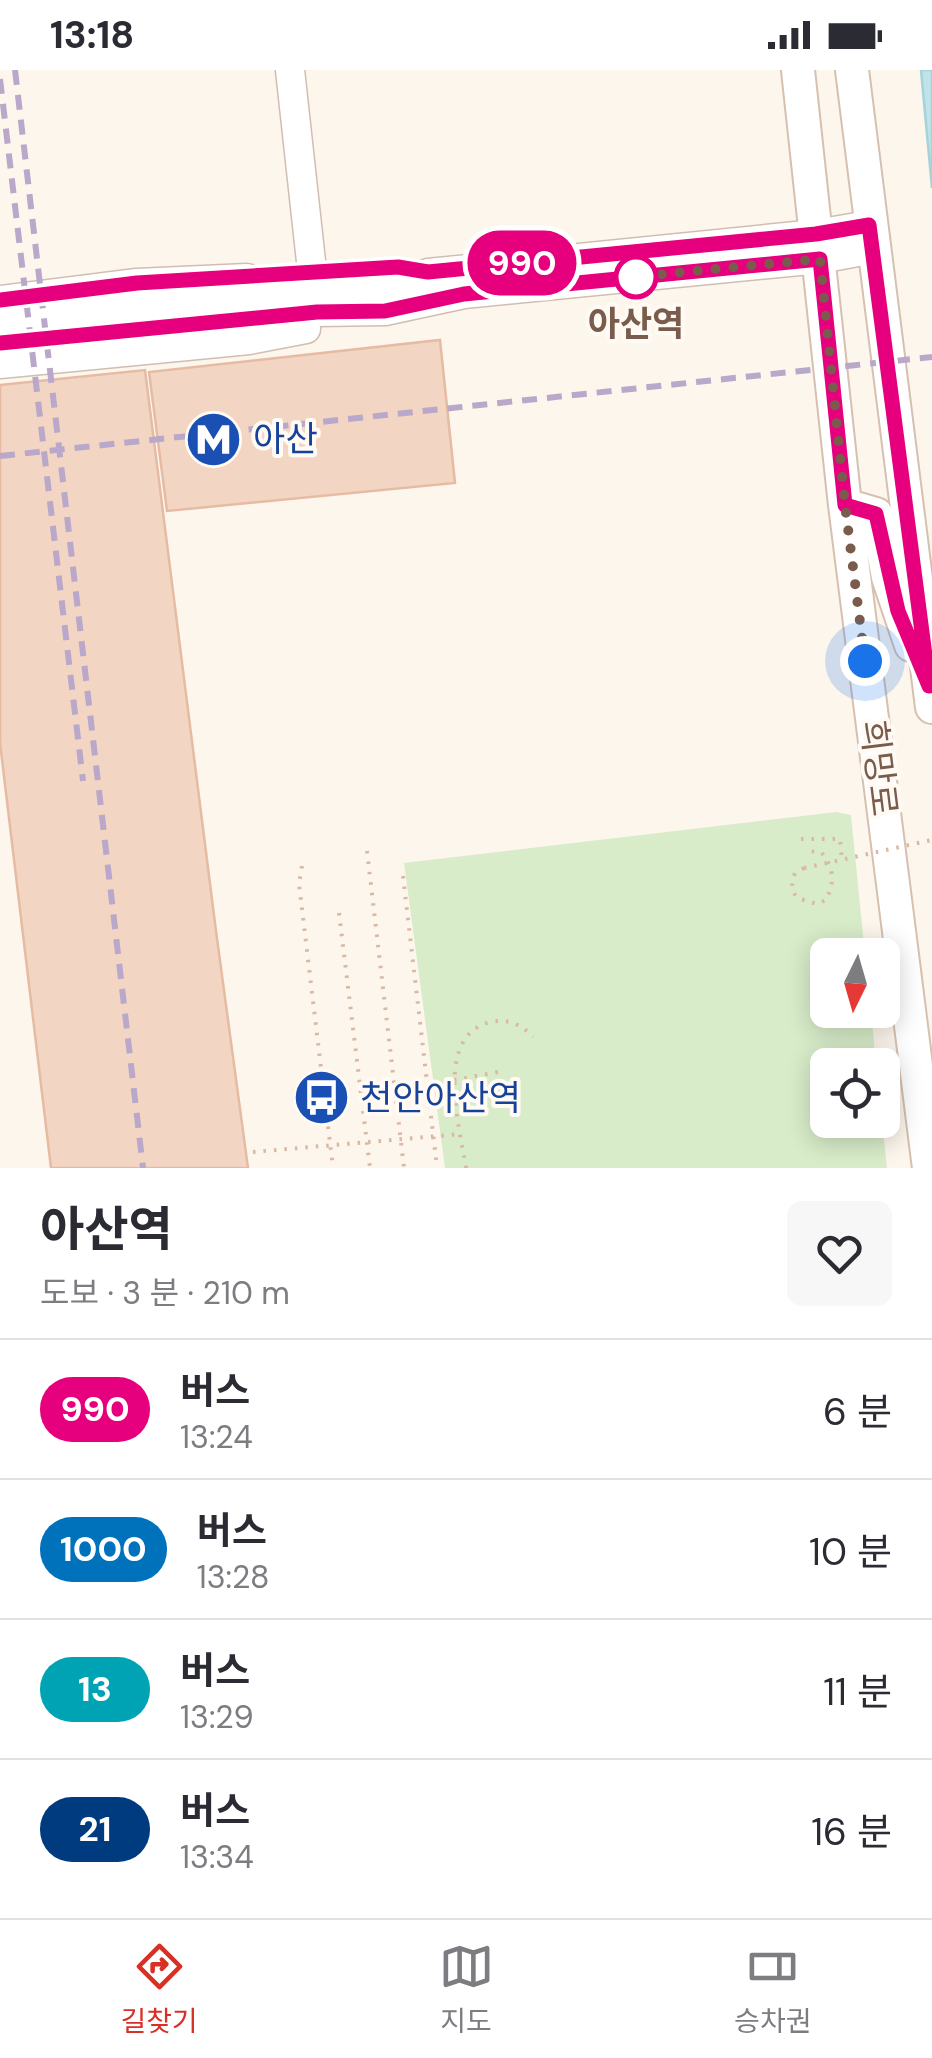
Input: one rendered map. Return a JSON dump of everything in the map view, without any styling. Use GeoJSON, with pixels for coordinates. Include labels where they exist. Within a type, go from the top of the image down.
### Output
{"type":"FeatureCollection","features":[{"type":"Feature","properties":{"kind":"main road","name":"희망로"},"geometry":{"type":"LineString","coordinates":[[798,70],[845,505],[930,1168]]}},
{"type":"Feature","properties":{"kind":"main road","name":"희망로"},"geometry":{"type":"LineString","coordinates":[[852,70],[931,696]]}},
{"type":"Feature","properties":{"kind":"main road"},"geometry":{"type":"LineString","coordinates":[[845,505],[876,514],[898,611],[931,696]]}},
{"type":"Feature","properties":{"kind":"street"},"geometry":{"type":"LineString","coordinates":[[290,70],[315,292]]}},
{"type":"Feature","properties":{"kind":"street"},"geometry":{"type":"LineString","coordinates":[[0,364],[249,340],[464,294],[872,237]]}},
{"type":"Feature","properties":{"kind":"street"},"geometry":{"type":"LineString","coordinates":[[0,322],[403,284],[428,272],[818,246]]}},
{"type":"Feature","properties":{"kind":"street"},"geometry":{"type":"LineString","coordinates":[[0,300],[137,283],[315,292],[385,311]]}},
{"type":"Feature","properties":{"kind":"street"},"geometry":{"type":"LineString","coordinates":[[0,344],[315,292]]}},
{"type":"Feature","properties":{"kind":"path"},"geometry":{"type":"LineString","coordinates":[[801,838],[840,839],[842,861]]}},
{"type":"Feature","properties":{"kind":"path"},"geometry":{"type":"LineString","coordinates":[[806,851],[820,852],[828,861],[833,877],[826,900],[816,904],[797,898],[792,890],[794,873],[804,868],[842,861],[932,840]]}},
{"type":"Feature","properties":{"kind":"path"},"geometry":{"type":"LineString","coordinates":[[367,851],[404,1168]]}},
{"type":"Feature","properties":{"kind":"path"},"geometry":{"type":"LineString","coordinates":[[302,866],[299,884],[333,1168]]}},
{"type":"Feature","properties":{"kind":"path"},"geometry":{"type":"LineString","coordinates":[[403,876],[436,1168]]}},
{"type":"Feature","properties":{"kind":"path"},"geometry":{"type":"LineString","coordinates":[[339,913],[370,1168]]}},
{"type":"Feature","properties":{"kind":"path"},"geometry":{"type":"LineString","coordinates":[[466,1168],[454,1080],[455,1057],[466,1038],[480,1026],[506,1021],[533,1037]]}},
{"type":"Feature","properties":{"kind":"path"},"geometry":{"type":"LineString","coordinates":[[454,1080],[498,1072]]}},
{"type":"Feature","properties":{"kind":"path"},"geometry":{"type":"LineString","coordinates":[[456,1094],[470,1091]]}},
{"type":"Feature","properties":{"kind":"path"},"geometry":{"type":"LineString","coordinates":[[253,1152],[461,1134]]}},
{"type":"Feature","properties":{"kind":"green space"},"geometry":{"type":"Polygon","coordinates":[[[836,812],[851,815],[863,938],[810,938],[810,1028],[873,1028],[874,1048],[810,1048],[810,1138],[884,1138],[887,1168],[445,1168],[404,863],[836,812]]]}},
{"type":"Feature","properties":{"kind":"water"},"geometry":{"type":"Polygon","coordinates":[[[921,70],[932,70],[932,188],[921,70]]]}},
{"type":"Feature","properties":{"kind":"building"},"geometry":{"type":"Polygon","coordinates":[[[440,340],[455,483],[167,511],[149,372],[440,340]]]}},
{"type":"Feature","properties":{"kind":"building"},"geometry":{"type":"Polygon","coordinates":[[[145,370],[248,1168],[51,1168],[0,743],[0,385],[145,370]]]}},
{"type":"Feature","properties":{"kind":"railway"},"geometry":{"type":"LineString","coordinates":[[15,70],[143,1168]]}},
{"type":"Feature","properties":{"kind":"railway"},"geometry":{"type":"LineString","coordinates":[[0,79],[83,781]]}},
{"type":"Feature","properties":{"kind":"railway"},"geometry":{"type":"LineString","coordinates":[[0,456],[932,357]]}},
{"type":"Feature","properties":{"kind":"bus line","name":"990"},"geometry":{"type":"LineString","coordinates":[[0,300],[137,283],[398,267],[428,272],[816,234],[869,225],[929,686],[898,611],[876,514],[845,505],[820,259],[464,294],[385,311],[317,312],[0,343]]}},
{"type":"Feature","properties":{"kind":"place","name":"아산역"},"geometry":{"type":"Point","coordinates":[636,277]}},
{"type":"Feature","properties":{"kind":"place","name":"아산"},"geometry":{"type":"Point","coordinates":[214,439]}},
{"type":"Feature","properties":{"kind":"place","name":"천안아산역"},"geometry":{"type":"Point","coordinates":[321,1098]}},
{"type":"Feature","properties":{"kind":"route"},"geometry":{"type":"LineString","coordinates":[[636,277],[622,278],[820,259],[865,661]]}}]}
